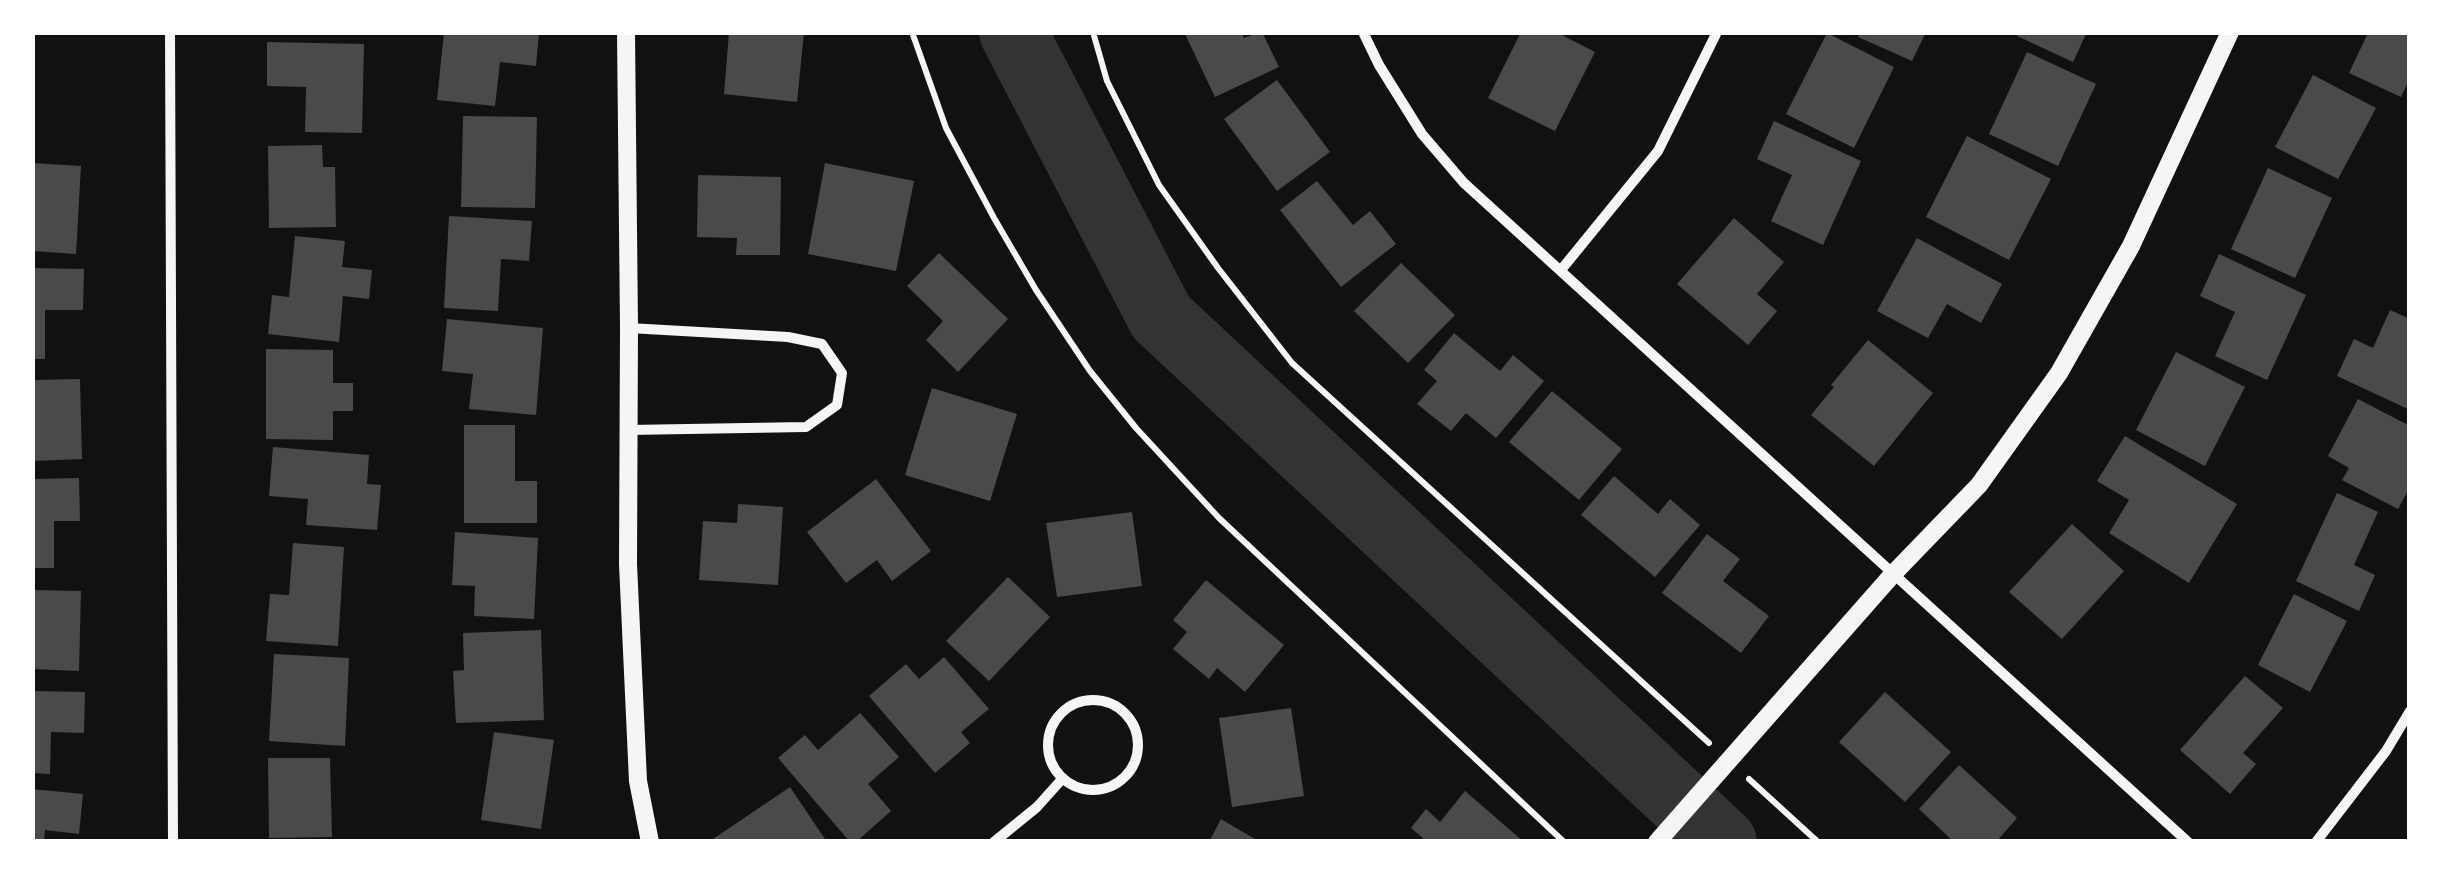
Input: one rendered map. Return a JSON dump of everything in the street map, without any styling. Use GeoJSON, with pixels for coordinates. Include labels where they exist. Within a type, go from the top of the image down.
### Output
{"type":"FeatureCollection","features":[{"type":"Feature","properties":{"kind":"street"},"geometry":{"type":"LineString","coordinates":[[170,32],[173,842]]}},
{"type":"Feature","properties":{"kind":"street"},"geometry":{"type":"LineString","coordinates":[[626,32],[631,663],[638,781],[650,842]]}},
{"type":"Feature","properties":{"kind":"street"},"geometry":{"type":"LineString","coordinates":[[1362,32],[1422,134],[1464,183],[2188,842]]}},
{"type":"Feature","properties":{"kind":"street"},"geometry":{"type":"LineString","coordinates":[[1561,270],[1658,150],[1718,32]]}},
{"type":"Feature","properties":{"kind":"street"},"geometry":{"type":"LineString","coordinates":[[1657,842],[1893,574],[1979,485],[2059,374],[2131,246],[2230,32]]}},
{"type":"Feature","properties":{"kind":"street"},"geometry":{"type":"LineString","coordinates":[[628,430],[806,427],[837,405],[842,372],[822,344],[788,337],[630,328]]}},
{"type":"Feature","properties":{"kind":"street"},"geometry":{"type":"LineString","coordinates":[[1090,699],[1114,704],[1132,719],[1140,742],[1135,766],[1120,784],[1096,792],[1073,787],[1063,778],[1055,771],[1047,748],[1052,725],[1068,707],[1090,699]]}},
{"type":"Feature","properties":{"kind":"street"},"geometry":{"type":"LineString","coordinates":[[2316,842],[2386,751],[2410,711]]}},
{"type":"Feature","properties":{"kind":"street"},"geometry":{"type":"LineString","coordinates":[[994,842],[1037,807],[1063,778]]}},
{"type":"Feature","properties":{"kind":"path"},"geometry":{"type":"LineString","coordinates":[[912,32],[946,128],[970,173],[1036,290],[1101,385],[1219,518],[1564,842]]}},
{"type":"Feature","properties":{"kind":"path"},"geometry":{"type":"LineString","coordinates":[[1092,32],[1107,81],[1159,184],[1292,363],[1714,747]]}},
{"type":"Feature","properties":{"kind":"path"},"geometry":{"type":"LineString","coordinates":[[1749,779],[1818,842]]}},
{"type":"Feature","properties":{"kind":"building"},"geometry":{"type":"Polygon","coordinates":[[[444,32],[539,32],[536,66],[500,62],[495,106],[437,100],[444,32]]]}},
{"type":"Feature","properties":{"kind":"building"},"geometry":{"type":"Polygon","coordinates":[[[729,32],[804,32],[797,102],[724,94],[729,32]]]}},
{"type":"Feature","properties":{"kind":"building"},"geometry":{"type":"Polygon","coordinates":[[[1184,32],[1241,32],[1244,38],[1262,32],[1279,67],[1215,97],[1184,32]]]}},
{"type":"Feature","properties":{"kind":"building"},"geometry":{"type":"Polygon","coordinates":[[[1521,32],[1556,32],[1595,52],[1555,131],[1488,98],[1521,32]]]}},
{"type":"Feature","properties":{"kind":"building"},"geometry":{"type":"Polygon","coordinates":[[[1860,32],[1926,32],[1912,61],[1858,37],[1860,32]]]}},
{"type":"Feature","properties":{"kind":"building"},"geometry":{"type":"Polygon","coordinates":[[[2019,32],[2087,32],[2073,62],[2017,36],[2019,32]]]}},
{"type":"Feature","properties":{"kind":"building"},"geometry":{"type":"Polygon","coordinates":[[[2361,32],[2410,32],[2410,78],[2401,97],[2349,73],[2367,35],[2361,32]]]}},
{"type":"Feature","properties":{"kind":"building"},"geometry":{"type":"Polygon","coordinates":[[[1827,33],[1894,67],[1854,148],[1786,114],[1827,33]]]}},
{"type":"Feature","properties":{"kind":"building"},"geometry":{"type":"Polygon","coordinates":[[[267,42],[364,44],[362,133],[305,132],[306,87],[267,86],[267,42]]]}},
{"type":"Feature","properties":{"kind":"building"},"geometry":{"type":"Polygon","coordinates":[[[2027,52],[2096,84],[2058,166],[1989,134],[2027,52]]]}},
{"type":"Feature","properties":{"kind":"building"},"geometry":{"type":"Polygon","coordinates":[[[2313,75],[2376,108],[2338,179],[2275,147],[2313,75]]]}},
{"type":"Feature","properties":{"kind":"building"},"geometry":{"type":"Polygon","coordinates":[[[1277,80],[1330,152],[1277,191],[1224,119],[1277,80]]]}},
{"type":"Feature","properties":{"kind":"building"},"geometry":{"type":"Polygon","coordinates":[[[463,116],[537,117],[535,208],[461,207],[463,116]]]}},
{"type":"Feature","properties":{"kind":"building"},"geometry":{"type":"Polygon","coordinates":[[[1774,121],[1861,161],[1823,245],[1771,221],[1792,175],[1757,159],[1774,121]]]}},
{"type":"Feature","properties":{"kind":"building"},"geometry":{"type":"Polygon","coordinates":[[[1967,136],[2051,179],[2009,260],[1926,217],[1967,136]]]}},
{"type":"Feature","properties":{"kind":"building"},"geometry":{"type":"Polygon","coordinates":[[[322,145],[323,167],[335,167],[336,227],[269,228],[268,146],[322,145]]]}},
{"type":"Feature","properties":{"kind":"building"},"geometry":{"type":"Polygon","coordinates":[[[32,163],[81,166],[76,254],[32,251],[32,163]]]}},
{"type":"Feature","properties":{"kind":"building"},"geometry":{"type":"Polygon","coordinates":[[[825,163],[914,181],[896,271],[808,254],[825,163]]]}},
{"type":"Feature","properties":{"kind":"building"},"geometry":{"type":"Polygon","coordinates":[[[2268,168],[2332,198],[2295,278],[2231,249],[2268,168]]]}},
{"type":"Feature","properties":{"kind":"building"},"geometry":{"type":"Polygon","coordinates":[[[698,175],[781,177],[780,255],[736,255],[737,238],[697,237],[698,175]]]}},
{"type":"Feature","properties":{"kind":"building"},"geometry":{"type":"Polygon","coordinates":[[[1317,181],[1353,225],[1370,211],[1396,244],[1341,287],[1280,210],[1317,181]]]}},
{"type":"Feature","properties":{"kind":"building"},"geometry":{"type":"Polygon","coordinates":[[[449,216],[532,221],[529,261],[501,259],[498,311],[444,308],[449,216]]]}},
{"type":"Feature","properties":{"kind":"building"},"geometry":{"type":"Polygon","coordinates":[[[1734,218],[1784,262],[1757,294],[1777,311],[1748,345],[1677,284],[1734,218]]]}},
{"type":"Feature","properties":{"kind":"building"},"geometry":{"type":"Polygon","coordinates":[[[295,236],[345,241],[342,267],[372,270],[369,299],[343,296],[339,342],[268,334],[272,295],[289,297],[295,236]]]}},
{"type":"Feature","properties":{"kind":"building"},"geometry":{"type":"Polygon","coordinates":[[[1917,238],[2002,284],[1981,323],[1947,304],[1928,338],[1877,311],[1917,238]]]}},
{"type":"Feature","properties":{"kind":"building"},"geometry":{"type":"Polygon","coordinates":[[[939,253],[1008,319],[958,372],[926,340],[943,321],[907,286],[939,253]]]}},
{"type":"Feature","properties":{"kind":"building"},"geometry":{"type":"Polygon","coordinates":[[[2219,254],[2306,295],[2267,380],[2215,356],[2235,312],[2200,296],[2219,254]]]}},
{"type":"Feature","properties":{"kind":"building"},"geometry":{"type":"Polygon","coordinates":[[[1401,263],[1455,315],[1408,363],[1354,311],[1401,263]]]}},
{"type":"Feature","properties":{"kind":"building"},"geometry":{"type":"Polygon","coordinates":[[[32,268],[84,269],[83,310],[45,310],[45,359],[32,359],[32,268]]]}},
{"type":"Feature","properties":{"kind":"building"},"geometry":{"type":"Polygon","coordinates":[[[2390,310],[2410,319],[2410,410],[2337,376],[2354,339],[2373,348],[2390,310]]]}},
{"type":"Feature","properties":{"kind":"building"},"geometry":{"type":"Polygon","coordinates":[[[447,319],[543,328],[536,415],[469,409],[473,374],[442,371],[447,319]]]}},
{"type":"Feature","properties":{"kind":"building"},"geometry":{"type":"Polygon","coordinates":[[[1454,333],[1500,371],[1513,355],[1544,381],[1496,438],[1466,413],[1451,431],[1417,404],[1437,381],[1424,370],[1454,333]]]}},
{"type":"Feature","properties":{"kind":"building"},"geometry":{"type":"Polygon","coordinates":[[[1868,340],[1933,393],[1874,466],[1811,415],[1868,340]]]}},
{"type":"Feature","properties":{"kind":"building"},"geometry":{"type":"Polygon","coordinates":[[[266,349],[333,350],[333,383],[353,383],[353,411],[333,411],[333,440],[266,439],[266,349]]]}},
{"type":"Feature","properties":{"kind":"building"},"geometry":{"type":"Polygon","coordinates":[[[2176,352],[2245,387],[2205,466],[2136,430],[2176,352]]]}},
{"type":"Feature","properties":{"kind":"building"},"geometry":{"type":"Polygon","coordinates":[[[80,379],[82,459],[32,461],[32,380],[80,379]]]}},
{"type":"Feature","properties":{"kind":"building"},"geometry":{"type":"Polygon","coordinates":[[[932,388],[1017,414],[990,501],[905,475],[932,388]]]}},
{"type":"Feature","properties":{"kind":"building"},"geometry":{"type":"Polygon","coordinates":[[[1552,391],[1622,449],[1579,500],[1509,442],[1552,391]]]}},
{"type":"Feature","properties":{"kind":"building"},"geometry":{"type":"Polygon","coordinates":[[[2358,399],[2410,426],[2410,487],[2398,509],[2342,480],[2349,468],[2328,456],[2358,399]]]}},
{"type":"Feature","properties":{"kind":"building"},"geometry":{"type":"Polygon","coordinates":[[[464,425],[515,425],[515,481],[537,481],[537,523],[464,523],[464,425]]]}},
{"type":"Feature","properties":{"kind":"building"},"geometry":{"type":"Polygon","coordinates":[[[2125,436],[2237,504],[2189,583],[2109,533],[2129,500],[2097,481],[2125,436]]]}},
{"type":"Feature","properties":{"kind":"building"},"geometry":{"type":"Polygon","coordinates":[[[273,447],[369,455],[367,484],[381,485],[377,530],[306,525],[308,499],[269,496],[273,447]]]}},
{"type":"Feature","properties":{"kind":"building"},"geometry":{"type":"Polygon","coordinates":[[[1614,476],[1658,514],[1670,499],[1700,525],[1655,577],[1581,515],[1614,476]]]}},
{"type":"Feature","properties":{"kind":"building"},"geometry":{"type":"Polygon","coordinates":[[[79,478],[80,521],[54,521],[54,568],[32,568],[32,479],[79,478]]]}},
{"type":"Feature","properties":{"kind":"building"},"geometry":{"type":"Polygon","coordinates":[[[876,479],[931,551],[892,581],[877,560],[846,583],[807,532],[876,479]]]}},
{"type":"Feature","properties":{"kind":"building"},"geometry":{"type":"Polygon","coordinates":[[[2337,493],[2378,512],[2354,565],[2375,575],[2359,611],[2296,581],[2337,493]]]}},
{"type":"Feature","properties":{"kind":"building"},"geometry":{"type":"Polygon","coordinates":[[[738,504],[783,507],[778,585],[699,580],[703,521],[737,523],[738,504]]]}},
{"type":"Feature","properties":{"kind":"building"},"geometry":{"type":"Polygon","coordinates":[[[1132,512],[1142,586],[1057,597],[1046,523],[1132,512]]]}},
{"type":"Feature","properties":{"kind":"building"},"geometry":{"type":"Polygon","coordinates":[[[2072,524],[2124,571],[2062,639],[2009,592],[2072,524]]]}},
{"type":"Feature","properties":{"kind":"building"},"geometry":{"type":"Polygon","coordinates":[[[455,532],[538,538],[534,619],[474,616],[475,586],[452,585],[455,532]]]}},
{"type":"Feature","properties":{"kind":"building"},"geometry":{"type":"Polygon","coordinates":[[[1707,534],[1740,559],[1723,581],[1769,616],[1741,653],[1662,593],[1707,534]]]}},
{"type":"Feature","properties":{"kind":"building"},"geometry":{"type":"Polygon","coordinates":[[[293,543],[344,547],[338,646],[266,641],[270,594],[289,595],[293,543]]]}},
{"type":"Feature","properties":{"kind":"building"},"geometry":{"type":"Polygon","coordinates":[[[1008,577],[1050,617],[989,681],[946,641],[1008,577]]]}},
{"type":"Feature","properties":{"kind":"building"},"geometry":{"type":"Polygon","coordinates":[[[1206,580],[1284,645],[1245,692],[1217,668],[1209,679],[1173,649],[1187,632],[1173,620],[1206,580]]]}},
{"type":"Feature","properties":{"kind":"building"},"geometry":{"type":"Polygon","coordinates":[[[32,590],[81,591],[79,671],[32,669],[32,590]]]}},
{"type":"Feature","properties":{"kind":"building"},"geometry":{"type":"Polygon","coordinates":[[[2294,594],[2347,621],[2310,692],[2258,665],[2294,594]]]}},
{"type":"Feature","properties":{"kind":"building"},"geometry":{"type":"Polygon","coordinates":[[[541,630],[544,720],[456,723],[453,671],[464,670],[463,633],[541,630]]]}},
{"type":"Feature","properties":{"kind":"building"},"geometry":{"type":"Polygon","coordinates":[[[274,654],[349,658],[345,746],[269,741],[274,654]]]}},
{"type":"Feature","properties":{"kind":"building"},"geometry":{"type":"Polygon","coordinates":[[[944,657],[989,709],[961,732],[970,743],[935,773],[869,696],[906,664],[919,679],[944,657]]]}},
{"type":"Feature","properties":{"kind":"building"},"geometry":{"type":"Polygon","coordinates":[[[2245,676],[2283,708],[2243,753],[2256,764],[2230,794],[2180,750],[2245,676]]]}},
{"type":"Feature","properties":{"kind":"building"},"geometry":{"type":"Polygon","coordinates":[[[32,691],[85,692],[84,733],[51,732],[50,774],[32,773],[32,691]]]}},
{"type":"Feature","properties":{"kind":"building"},"geometry":{"type":"Polygon","coordinates":[[[1885,692],[1951,752],[1905,802],[1839,742],[1885,692]]]}},
{"type":"Feature","properties":{"kind":"building"},"geometry":{"type":"Polygon","coordinates":[[[1291,708],[1304,796],[1232,807],[1219,718],[1291,708]]]}},
{"type":"Feature","properties":{"kind":"building"},"geometry":{"type":"Polygon","coordinates":[[[860,713],[899,757],[868,784],[891,811],[856,842],[850,842],[778,758],[805,735],[818,750],[860,713]]]}},
{"type":"Feature","properties":{"kind":"building"},"geometry":{"type":"Polygon","coordinates":[[[494,732],[554,740],[541,829],[481,820],[494,732]]]}},
{"type":"Feature","properties":{"kind":"building"},"geometry":{"type":"Polygon","coordinates":[[[268,758],[330,758],[332,837],[269,838],[268,758]]]}},
{"type":"Feature","properties":{"kind":"building"},"geometry":{"type":"Polygon","coordinates":[[[1959,765],[2017,818],[1996,842],[1954,842],[1919,809],[1959,765]]]}},
{"type":"Feature","properties":{"kind":"building"},"geometry":{"type":"Polygon","coordinates":[[[790,787],[827,842],[715,842],[713,839],[790,787]]]}},
{"type":"Feature","properties":{"kind":"building"},"geometry":{"type":"Polygon","coordinates":[[[32,789],[83,794],[79,834],[45,830],[44,842],[32,842],[32,789]]]}},
{"type":"Feature","properties":{"kind":"building"},"geometry":{"type":"Polygon","coordinates":[[[1465,791],[1524,842],[1421,842],[1423,838],[1411,828],[1426,809],[1440,822],[1465,791]]]}},
{"type":"Feature","properties":{"kind":"building"},"geometry":{"type":"Polygon","coordinates":[[[1221,819],[1260,842],[1209,842],[1221,819]]]}},
{"type":"Feature","properties":{"kind":"waterway"},"geometry":{"type":"LineString","coordinates":[[1013,32],[1161,317],[1723,842]]}}]}
